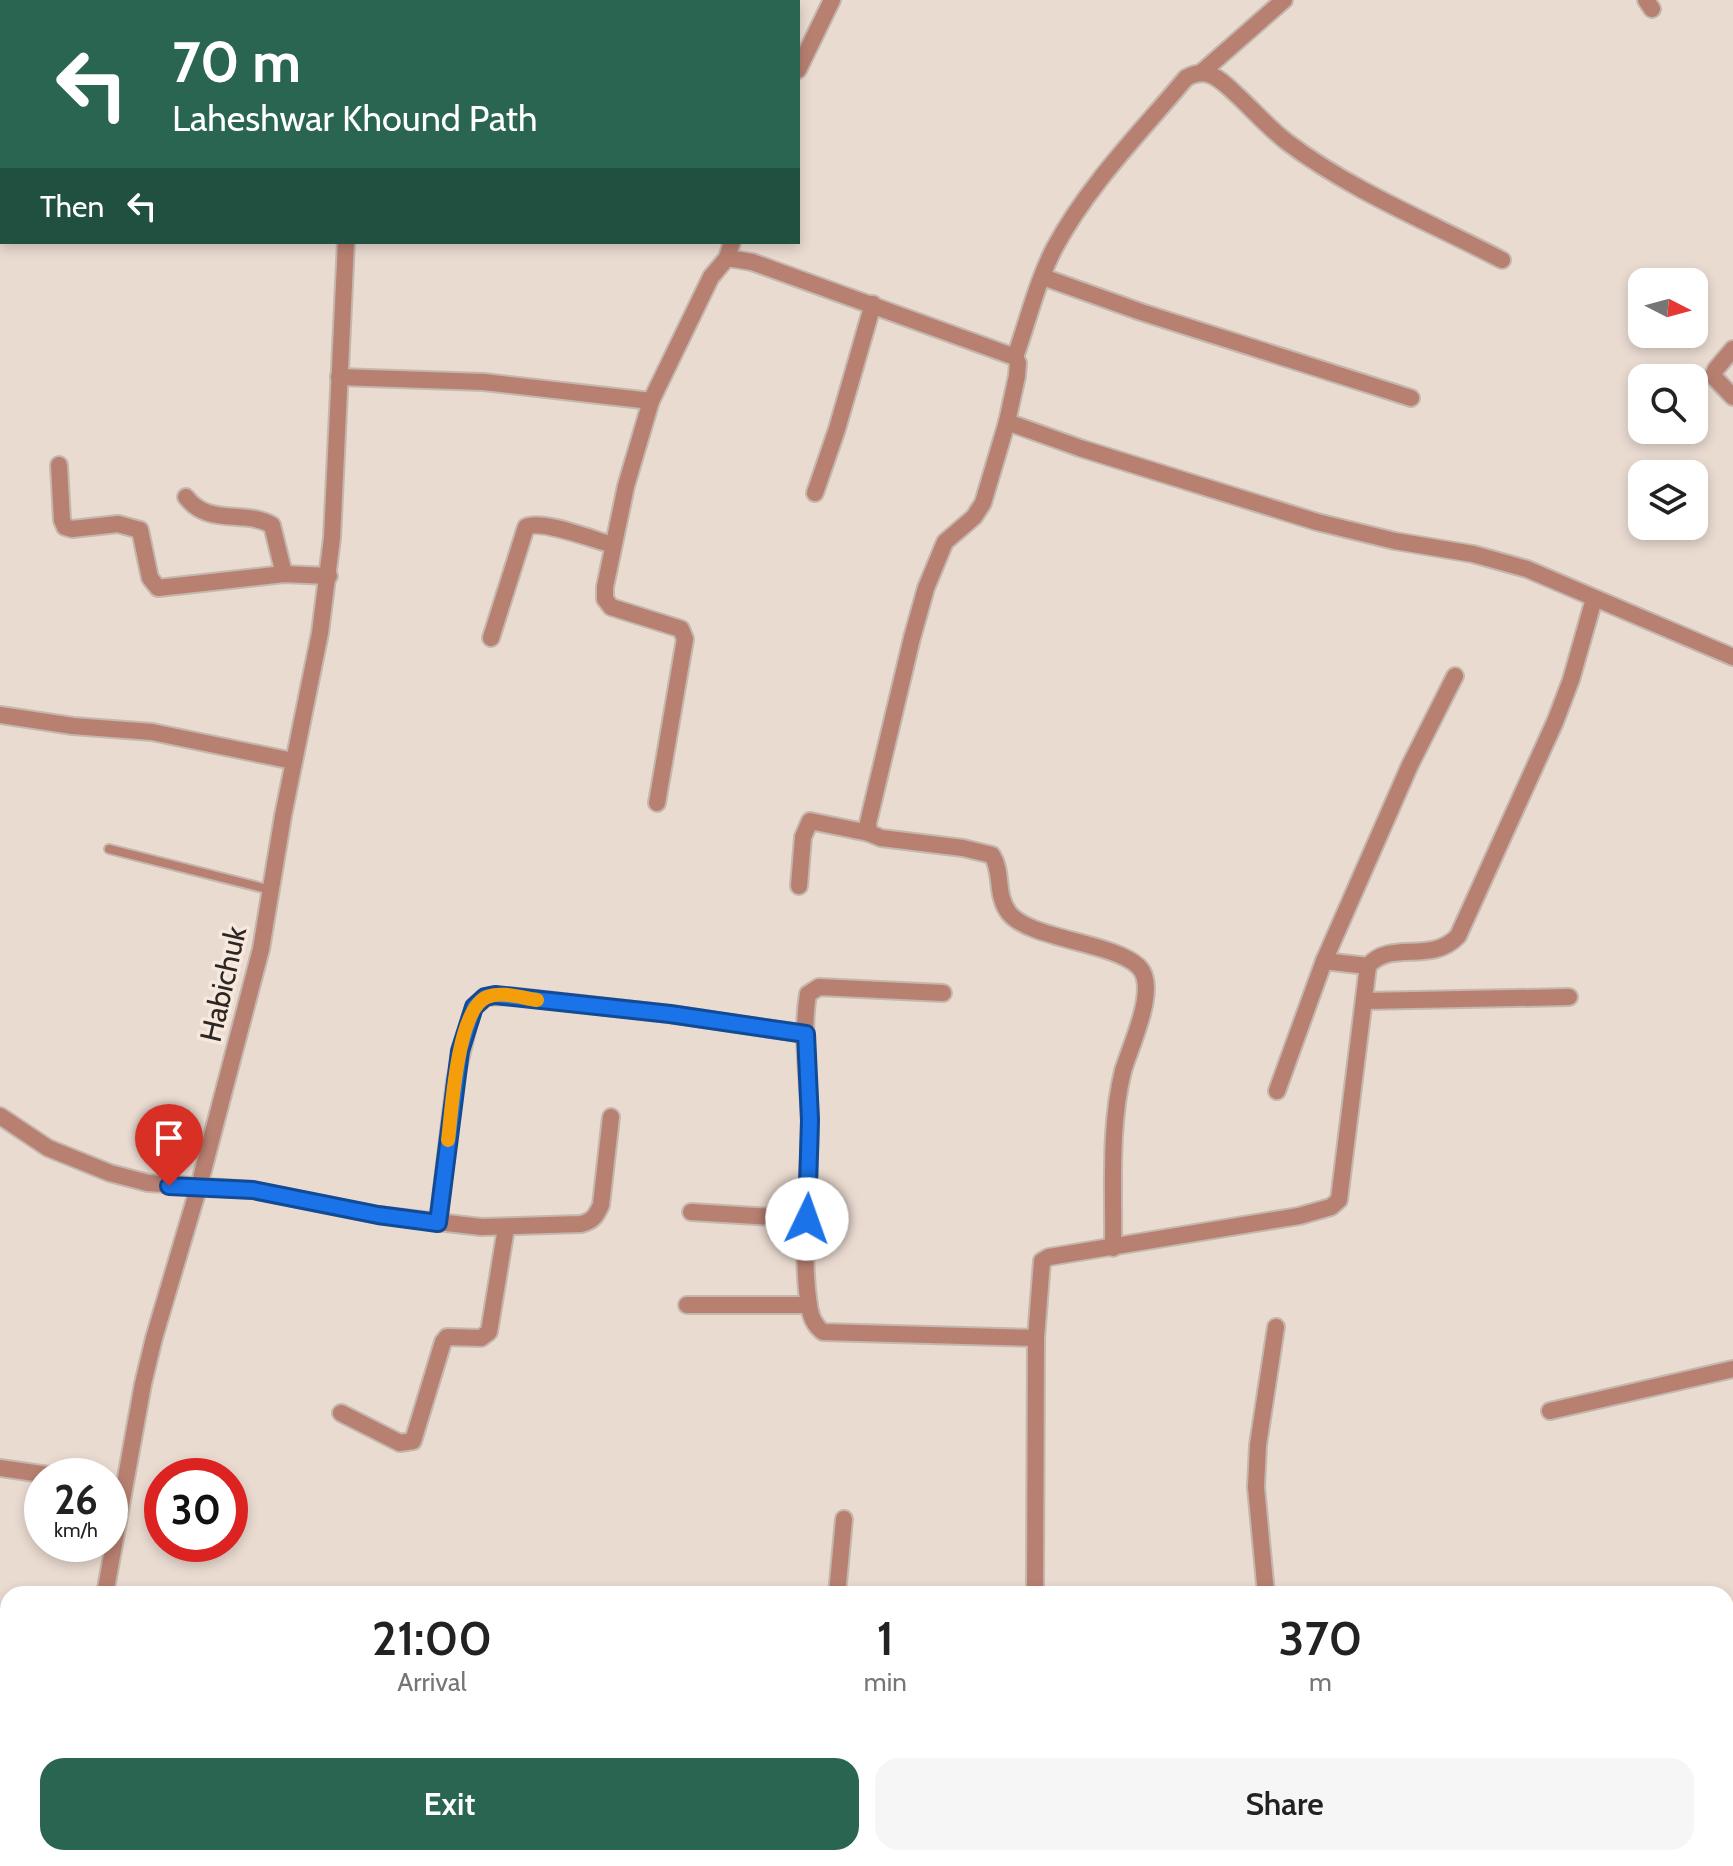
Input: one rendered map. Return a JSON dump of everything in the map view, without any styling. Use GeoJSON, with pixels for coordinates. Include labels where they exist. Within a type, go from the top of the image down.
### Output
{"type":"FeatureCollection","features":[{"type":"Feature","properties":{"kind":"street"},"geometry":{"type":"LineString","coordinates":[[800,66],[832,0]]}},
{"type":"Feature","properties":{"kind":"street"},"geometry":{"type":"LineString","coordinates":[[1015,357],[1054,249],[1095,187],[1186,78],[1202,72],[1284,0]]}},
{"type":"Feature","properties":{"kind":"street"},"geometry":{"type":"LineString","coordinates":[[1202,72],[1219,78],[1285,140],[1338,176],[1502,260]]}},
{"type":"Feature","properties":{"kind":"street","name":"Habichuk"},"geometry":{"type":"LineString","coordinates":[[124,1458],[261,949],[293,761],[320,633],[329,576],[346,244]]}},
{"type":"Feature","properties":{"kind":"street"},"geometry":{"type":"LineString","coordinates":[[657,803],[685,639],[681,629],[611,607],[605,599],[605,587],[626,486],[651,401],[711,277],[730,250],[752,262],[1015,357],[1018,363],[1007,422],[983,503],[974,517],[945,542],[926,588],[873,795],[869,833]]}},
{"type":"Feature","properties":{"kind":"street"},"geometry":{"type":"LineString","coordinates":[[1043,277],[1141,312],[1411,398]]}},
{"type":"Feature","properties":{"kind":"street"},"geometry":{"type":"LineString","coordinates":[[815,493],[873,304]]}},
{"type":"Feature","properties":{"kind":"street"},"geometry":{"type":"LineString","coordinates":[[1733,349],[1713,376],[1733,397]]}},
{"type":"Feature","properties":{"kind":"street"},"geometry":{"type":"LineString","coordinates":[[339,377],[484,382],[651,401]]}},
{"type":"Feature","properties":{"kind":"street"},"geometry":{"type":"LineString","coordinates":[[1007,422],[1317,522],[1384,539],[1473,554],[1527,569],[1733,657]]}},
{"type":"Feature","properties":{"kind":"street"},"geometry":{"type":"LineString","coordinates":[[59,465],[65,527],[118,524],[140,530],[150,578],[158,588],[284,574],[329,576]]}},
{"type":"Feature","properties":{"kind":"street"},"geometry":{"type":"LineString","coordinates":[[186,497],[192,505],[207,514],[263,521],[272,525],[284,574]]}},
{"type":"Feature","properties":{"kind":"street"},"geometry":{"type":"LineString","coordinates":[[491,638],[526,527],[544,526],[613,545]]}},
{"type":"Feature","properties":{"kind":"street"},"geometry":{"type":"LineString","coordinates":[[1035,1586],[1036,1338],[1042,1261],[1049,1257],[1299,1216],[1331,1207],[1339,1200],[1368,966],[1375,958],[1385,954],[1437,950],[1449,946],[1458,936],[1555,722],[1571,680],[1594,599]]}},
{"type":"Feature","properties":{"kind":"street"},"geometry":{"type":"LineString","coordinates":[[1277,1091],[1324,961],[1410,765],[1455,676]]}},
{"type":"Feature","properties":{"kind":"street"},"geometry":{"type":"LineString","coordinates":[[0,715],[73,726],[164,734],[293,761]]}},
{"type":"Feature","properties":{"kind":"street"},"geometry":{"type":"LineString","coordinates":[[799,886],[803,837],[810,821],[881,838],[986,852],[997,862],[1001,898],[1013,917],[1139,966],[1144,974],[1147,998],[1123,1072],[1117,1109],[1113,1248]]}},
{"type":"Feature","properties":{"kind":"street"},"geometry":{"type":"LineString","coordinates":[[1324,961],[1368,966]]}},
{"type":"Feature","properties":{"kind":"street"},"geometry":{"type":"LineString","coordinates":[[943,993],[813,989],[808,994],[809,1305],[815,1326],[823,1332],[1036,1338]]}},
{"type":"Feature","properties":{"kind":"street"},"geometry":{"type":"LineString","coordinates":[[438,1223],[460,1051],[474,1007],[485,997],[509,996],[670,1014],[806,1034]]}},
{"type":"Feature","properties":{"kind":"street"},"geometry":{"type":"LineString","coordinates":[[1364,1001],[1569,997]]}},
{"type":"Feature","properties":{"kind":"street"},"geometry":{"type":"LineString","coordinates":[[0,1116],[48,1148],[110,1173],[148,1183],[273,1193],[378,1215],[506,1228],[581,1224],[597,1215],[601,1205],[611,1117]]}},
{"type":"Feature","properties":{"kind":"street"},"geometry":{"type":"LineString","coordinates":[[691,1212],[807,1219]]}},
{"type":"Feature","properties":{"kind":"street"},"geometry":{"type":"LineString","coordinates":[[341,1413],[400,1443],[413,1441],[443,1342],[447,1337],[481,1338],[489,1332],[506,1228]]}},
{"type":"Feature","properties":{"kind":"street"},"geometry":{"type":"LineString","coordinates":[[687,1305],[809,1305]]}},
{"type":"Feature","properties":{"kind":"street"},"geometry":{"type":"LineString","coordinates":[[1265,1586],[1257,1476],[1258,1445],[1276,1327]]}},
{"type":"Feature","properties":{"kind":"street"},"geometry":{"type":"LineString","coordinates":[[1550,1411],[1733,1369]]}},
{"type":"Feature","properties":{"kind":"street"},"geometry":{"type":"LineString","coordinates":[[0,1468],[24,1471]]}},
{"type":"Feature","properties":{"kind":"street"},"geometry":{"type":"LineString","coordinates":[[838,1586],[844,1519]]}},
{"type":"Feature","properties":{"kind":"street","name":"Habichuk"},"geometry":{"type":"LineString","coordinates":[[106,1586],[109,1562]]}},
{"type":"Feature","properties":{"kind":"lane"},"geometry":{"type":"LineString","coordinates":[[109,849],[271,890]]}},
{"type":"Feature","properties":{"kind":"slow traffic"},"geometry":{"type":"LineString","coordinates":[[448,1140],[460,1051],[474,1007],[485,997],[495,995],[537,1000]]}},
{"type":"Feature","properties":{"kind":"route"},"geometry":{"type":"LineString","coordinates":[[169,1186],[253,1190],[378,1215],[438,1223],[460,1051],[474,1007],[485,997],[495,995],[670,1014],[806,1034],[810,1120],[807,1219]]}}]}
